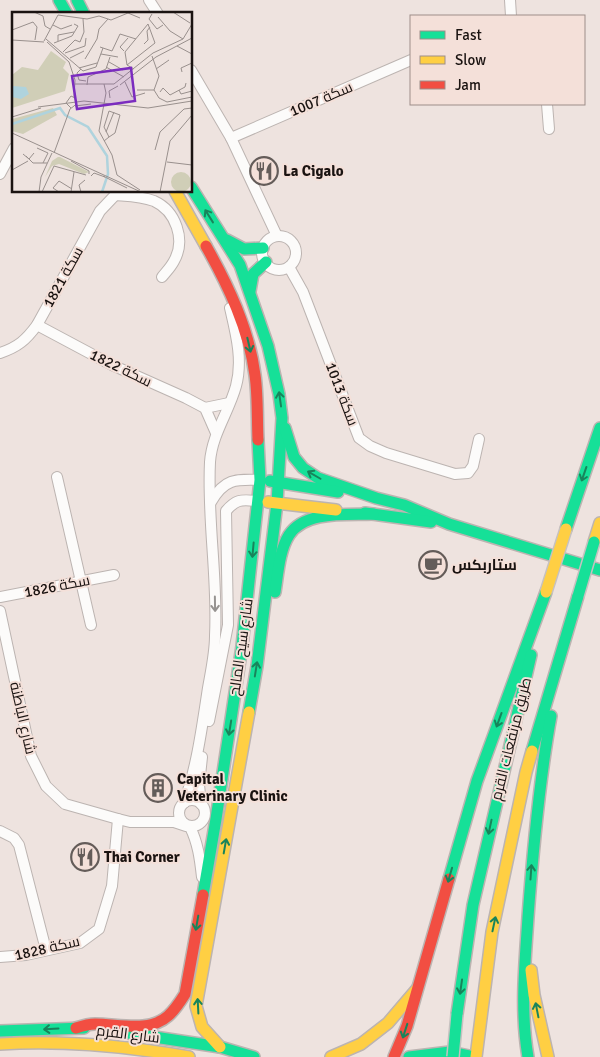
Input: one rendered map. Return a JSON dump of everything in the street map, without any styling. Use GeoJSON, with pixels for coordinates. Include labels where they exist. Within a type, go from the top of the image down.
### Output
{"type":"FeatureCollection","features":[{"type":"Feature","properties":{"kind":"main road"},"geometry":{"type":"LineString","coordinates":[[59,0],[66,12]]}},
{"type":"Feature","properties":{"kind":"main road"},"geometry":{"type":"LineString","coordinates":[[77,0],[83,12]]}},
{"type":"Feature","properties":{"kind":"main road","name":"شارع سيح المالح"},"geometry":{"type":"LineString","coordinates":[[192,189],[240,265],[268,346],[279,394],[282,418],[277,503],[261,638],[196,1006],[202,1027],[220,1047]]}},
{"type":"Feature","properties":{"kind":"main road","name":"شارع سيح المالح"},"geometry":{"type":"LineString","coordinates":[[76,1028],[96,1023],[140,1027],[153,1024],[166,1018],[177,1008],[185,994],[216,819],[242,646],[260,480],[255,375],[248,339],[222,273],[176,192]]}},
{"type":"Feature","properties":{"kind":"main road"},"geometry":{"type":"LineString","coordinates":[[223,237],[238,249],[250,251],[263,248]]}},
{"type":"Feature","properties":{"kind":"main road"},"geometry":{"type":"LineString","coordinates":[[250,292],[252,276],[256,269],[266,262]]}},
{"type":"Feature","properties":{"kind":"main road"},"geometry":{"type":"LineString","coordinates":[[282,418],[294,457],[303,468],[318,478],[376,498]]}},
{"type":"Feature","properties":{"kind":"main road","name":"طريق مرتفعات القرم"},"geometry":{"type":"LineString","coordinates":[[453,1057],[457,1014],[473,905],[498,792],[546,592],[600,428]]}},
{"type":"Feature","properties":{"kind":"main road"},"geometry":{"type":"LineString","coordinates":[[260,480],[376,498],[404,505],[449,524],[600,570]]}},
{"type":"Feature","properties":{"kind":"main road"},"geometry":{"type":"LineString","coordinates":[[258,501],[449,524]]}},
{"type":"Feature","properties":{"kind":"main road"},"geometry":{"type":"LineString","coordinates":[[261,638],[273,600],[280,563],[290,534],[309,519],[373,514]]}},
{"type":"Feature","properties":{"kind":"main road","name":"طريق مرتفعات القرم"},"geometry":{"type":"LineString","coordinates":[[475,1057],[492,932],[526,772],[600,523]]}},
{"type":"Feature","properties":{"kind":"main road"},"geometry":{"type":"LineString","coordinates":[[394,1057],[402,1039],[477,781],[546,592]]}},
{"type":"Feature","properties":{"kind":"main road"},"geometry":{"type":"LineString","coordinates":[[528,1057],[523,1010],[523,981],[534,832],[544,755],[571,617]]}},
{"type":"Feature","properties":{"kind":"main road"},"geometry":{"type":"LineString","coordinates":[[528,920],[534,994],[548,1057]]}},
{"type":"Feature","properties":{"kind":"main road"},"geometry":{"type":"LineString","coordinates":[[331,1057],[361,1044],[388,1023],[417,988]]}},
{"type":"Feature","properties":{"kind":"main road","name":"شارع القرم"},"geometry":{"type":"LineString","coordinates":[[0,1032],[76,1028],[134,1034],[220,1047],[254,1057]]}},
{"type":"Feature","properties":{"kind":"main road","name":"شارع القرم"},"geometry":{"type":"LineString","coordinates":[[0,1044],[67,1042],[149,1050],[189,1057]]}},
{"type":"Feature","properties":{"kind":"main road"},"geometry":{"type":"LineString","coordinates":[[410,1057],[450,1052],[475,1057]]}},
{"type":"Feature","properties":{"kind":"street"},"geometry":{"type":"LineString","coordinates":[[149,0],[157,12]]}},
{"type":"Feature","properties":{"kind":"street"},"geometry":{"type":"LineString","coordinates":[[510,0],[511,15]]}},
{"type":"Feature","properties":{"kind":"street","name":"سكة 1007"},"geometry":{"type":"LineString","coordinates":[[231,138],[410,60]]}},
{"type":"Feature","properties":{"kind":"street"},"geometry":{"type":"LineString","coordinates":[[192,72],[231,138],[277,236]]}},
{"type":"Feature","properties":{"kind":"street"},"geometry":{"type":"LineString","coordinates":[[547,105],[549,129]]}},
{"type":"Feature","properties":{"kind":"street"},"geometry":{"type":"LineString","coordinates":[[0,174],[12,152]]}},
{"type":"Feature","properties":{"kind":"street"},"geometry":{"type":"LineString","coordinates":[[117,193],[150,200],[164,207],[171,214],[179,234],[178,249],[174,261],[162,277]]}},
{"type":"Feature","properties":{"kind":"street","name":"سكة 1821"},"geometry":{"type":"LineString","coordinates":[[0,353],[26,340],[37,325],[100,210],[117,193]]}},
{"type":"Feature","properties":{"kind":"street"},"geometry":{"type":"LineString","coordinates":[[277,236],[288,238],[295,247],[296,257],[289,267],[280,270],[274,269],[263,257],[263,248],[266,243],[277,236]]}},
{"type":"Feature","properties":{"kind":"street","name":"سكة 1013"},"geometry":{"type":"LineString","coordinates":[[289,267],[303,292],[360,438],[370,446],[386,453],[456,474],[468,473],[473,466],[480,440]]}},
{"type":"Feature","properties":{"kind":"street"},"geometry":{"type":"LineString","coordinates":[[201,900],[201,861],[196,840],[188,826],[180,820],[182,806],[190,787],[203,724],[216,637],[210,460],[216,434],[236,386],[238,343],[222,273]]}},
{"type":"Feature","properties":{"kind":"street","name":"سكة 1822"},"geometry":{"type":"LineString","coordinates":[[37,325],[112,365],[205,408]]}},
{"type":"Feature","properties":{"kind":"street"},"geometry":{"type":"LineString","coordinates":[[216,434],[205,408],[229,403]]}},
{"type":"Feature","properties":{"kind":"street"},"geometry":{"type":"LineString","coordinates":[[57,477],[91,625]]}},
{"type":"Feature","properties":{"kind":"street"},"geometry":{"type":"LineString","coordinates":[[211,504],[217,492],[228,482],[242,479],[260,480]]}},
{"type":"Feature","properties":{"kind":"street"},"geometry":{"type":"LineString","coordinates":[[188,826],[198,825],[204,819],[205,811],[201,804],[198,785],[228,625],[226,511],[233,503],[241,500],[258,501]]}},
{"type":"Feature","properties":{"kind":"street","name":"سكة 1826"},"geometry":{"type":"LineString","coordinates":[[0,597],[114,575]]}},
{"type":"Feature","properties":{"kind":"street","name":"شارع الباطنة"},"geometry":{"type":"LineString","coordinates":[[0,611],[31,756],[46,786],[66,804],[118,819],[130,822],[163,822],[188,826]]}},
{"type":"Feature","properties":{"kind":"street"},"geometry":{"type":"LineString","coordinates":[[163,822],[173,816],[190,800],[201,804]]}},
{"type":"Feature","properties":{"kind":"street","name":"سكة 1828"},"geometry":{"type":"LineString","coordinates":[[0,957],[80,943],[99,929],[112,886],[118,819]]}},
{"type":"Feature","properties":{"kind":"street"},"geometry":{"type":"LineString","coordinates":[[0,831],[14,838],[19,845],[46,950]]}},
{"type":"Feature","properties":{"kind":"traffic: fast"},"geometry":{"type":"LineString","coordinates":[[59,0],[66,12]]}},
{"type":"Feature","properties":{"kind":"traffic: fast"},"geometry":{"type":"LineString","coordinates":[[77,0],[83,12]]}},
{"type":"Feature","properties":{"kind":"traffic: fast"},"geometry":{"type":"LineString","coordinates":[[192,189],[240,265],[268,346],[279,394],[282,418],[277,503],[257,666],[249,712]]}},
{"type":"Feature","properties":{"kind":"traffic: fast"},"geometry":{"type":"LineString","coordinates":[[227,240],[244,249],[263,248]]}},
{"type":"Feature","properties":{"kind":"traffic: fast"},"geometry":{"type":"LineString","coordinates":[[250,291],[253,274],[266,262]]}},
{"type":"Feature","properties":{"kind":"traffic: fast"},"geometry":{"type":"LineString","coordinates":[[285,428],[294,457],[303,468],[318,478],[376,498],[404,505],[449,524],[600,570]]}},
{"type":"Feature","properties":{"kind":"traffic: fast"},"geometry":{"type":"LineString","coordinates":[[566,529],[600,428]]}},
{"type":"Feature","properties":{"kind":"traffic: fast"},"geometry":{"type":"LineString","coordinates":[[203,895],[242,646],[260,480],[258,440]]}},
{"type":"Feature","properties":{"kind":"traffic: fast"},"geometry":{"type":"LineString","coordinates":[[270,481],[338,492]]}},
{"type":"Feature","properties":{"kind":"traffic: fast"},"geometry":{"type":"LineString","coordinates":[[365,513],[431,522]]}},
{"type":"Feature","properties":{"kind":"traffic: fast"},"geometry":{"type":"LineString","coordinates":[[275,592],[283,548],[289,535],[296,527],[305,521],[327,516],[373,514]]}},
{"type":"Feature","properties":{"kind":"traffic: fast"},"geometry":{"type":"LineString","coordinates":[[578,596],[594,542]]}},
{"type":"Feature","properties":{"kind":"traffic: fast"},"geometry":{"type":"LineString","coordinates":[[449,879],[477,781],[546,592]]}},
{"type":"Feature","properties":{"kind":"traffic: fast"},"geometry":{"type":"LineString","coordinates":[[532,751],[578,596]]}},
{"type":"Feature","properties":{"kind":"traffic: fast"},"geometry":{"type":"LineString","coordinates":[[457,1014],[473,905],[531,655]]}},
{"type":"Feature","properties":{"kind":"traffic: fast"},"geometry":{"type":"LineString","coordinates":[[528,1057],[524,1022],[526,952],[537,816],[551,716]]}},
{"type":"Feature","properties":{"kind":"traffic: fast"},"geometry":{"type":"LineString","coordinates":[[453,1057],[457,1014]]}},
{"type":"Feature","properties":{"kind":"traffic: fast"},"geometry":{"type":"LineString","coordinates":[[0,1031],[84,1028]]}},
{"type":"Feature","properties":{"kind":"traffic: fast"},"geometry":{"type":"LineString","coordinates":[[128,1033],[220,1047],[254,1057]]}},
{"type":"Feature","properties":{"kind":"traffic: fast"},"geometry":{"type":"LineString","coordinates":[[409,1057],[450,1052],[474,1057]]}},
{"type":"Feature","properties":{"kind":"traffic: slow"},"geometry":{"type":"LineString","coordinates":[[176,192],[206,246]]}},
{"type":"Feature","properties":{"kind":"traffic: slow"},"geometry":{"type":"LineString","coordinates":[[268,502],[336,510]]}},
{"type":"Feature","properties":{"kind":"traffic: slow"},"geometry":{"type":"LineString","coordinates":[[594,542],[600,523]]}},
{"type":"Feature","properties":{"kind":"traffic: slow"},"geometry":{"type":"LineString","coordinates":[[546,592],[566,529]]}},
{"type":"Feature","properties":{"kind":"traffic: slow"},"geometry":{"type":"LineString","coordinates":[[220,1047],[202,1027],[196,1006],[249,712]]}},
{"type":"Feature","properties":{"kind":"traffic: slow"},"geometry":{"type":"LineString","coordinates":[[476,1057],[492,932],[532,751]]}},
{"type":"Feature","properties":{"kind":"traffic: slow"},"geometry":{"type":"LineString","coordinates":[[531,970],[534,995],[548,1057]]}},
{"type":"Feature","properties":{"kind":"traffic: slow"},"geometry":{"type":"LineString","coordinates":[[331,1057],[361,1044],[388,1023],[417,989]]}},
{"type":"Feature","properties":{"kind":"traffic: slow"},"geometry":{"type":"LineString","coordinates":[[0,1044],[71,1043],[189,1057]]}},
{"type":"Feature","properties":{"kind":"traffic: jam"},"geometry":{"type":"LineString","coordinates":[[206,246],[230,292],[248,341],[256,383],[258,440]]}},
{"type":"Feature","properties":{"kind":"traffic: jam"},"geometry":{"type":"LineString","coordinates":[[394,1057],[407,1026],[449,879]]}},
{"type":"Feature","properties":{"kind":"traffic: jam"},"geometry":{"type":"LineString","coordinates":[[76,1028],[95,1024],[143,1026],[160,1021],[171,1014],[185,994],[203,895]]}},
{"type":"Feature","properties":{"kind":"place","name":"La Cigalo"},"geometry":{"type":"Point","coordinates":[264,171]}},
{"type":"Feature","properties":{"kind":"place","name":"ستاربكس"},"geometry":{"type":"Point","coordinates":[433,565]}},
{"type":"Feature","properties":{"kind":"place","name":"Capital Veterinary Clinic"},"geometry":{"type":"Point","coordinates":[158,788]}},
{"type":"Feature","properties":{"kind":"place","name":"Thai Corner"},"geometry":{"type":"Point","coordinates":[85,857]}}]}
